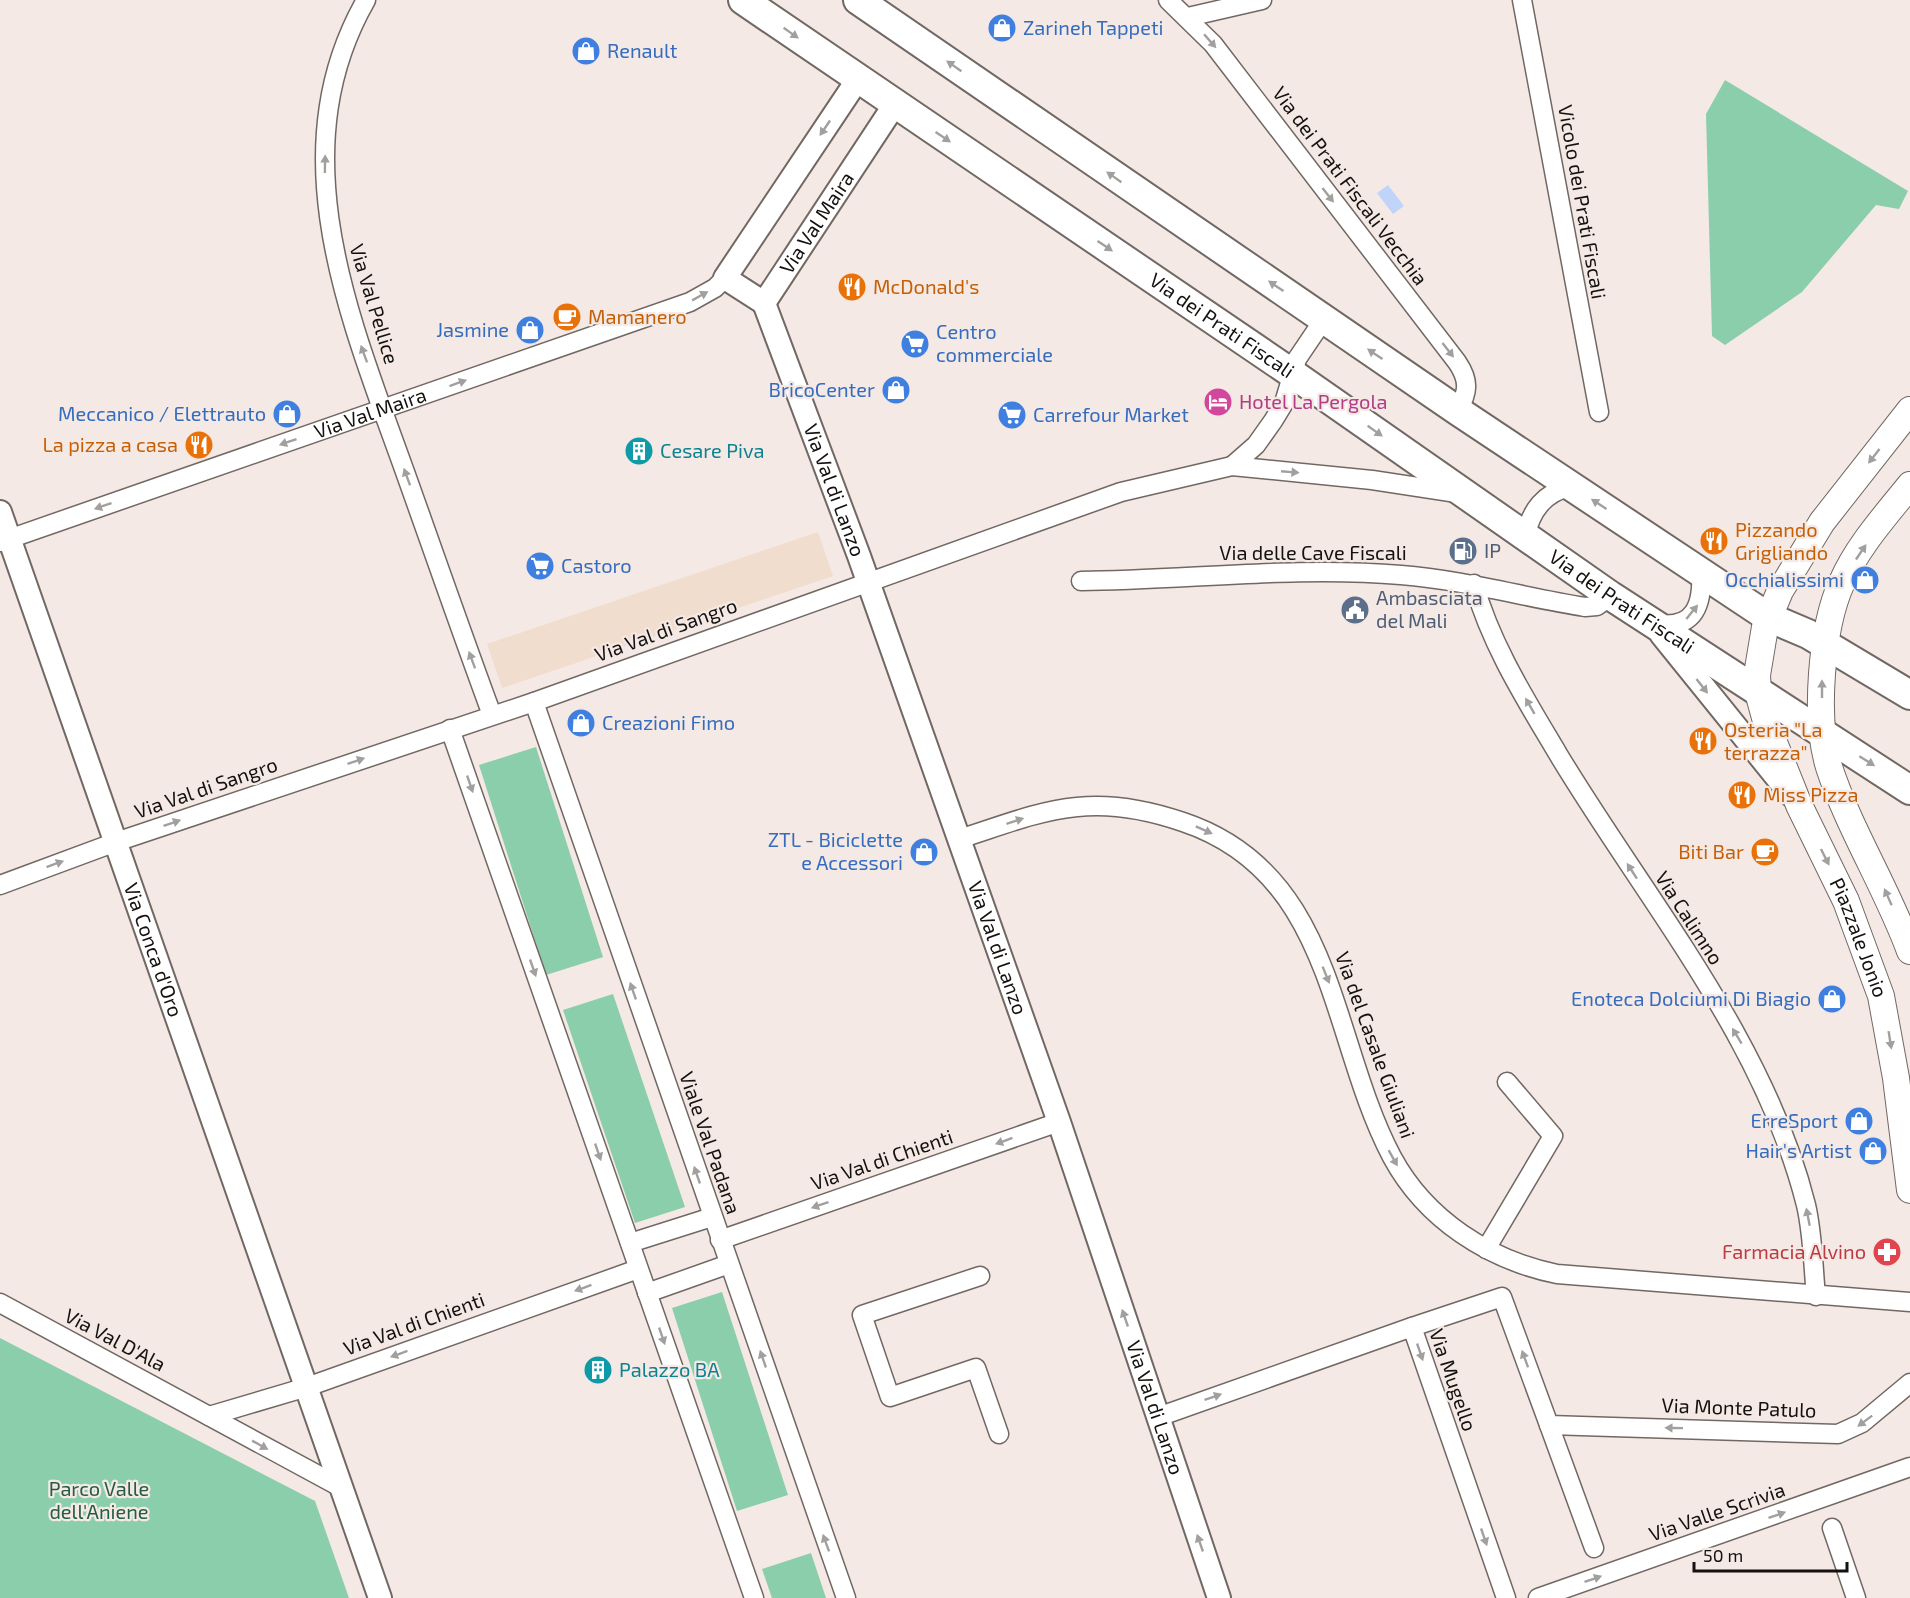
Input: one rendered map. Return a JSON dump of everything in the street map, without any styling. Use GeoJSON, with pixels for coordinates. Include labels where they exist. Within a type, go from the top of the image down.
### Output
{"type":"FeatureCollection","features":[{"type":"Feature","properties":{"kind":"main road","name":"Via dei Prati Fiscali"},"geometry":{"type":"LineString","coordinates":[[743,0],[1293,374],[1611,596],[1758,692]]}},
{"type":"Feature","properties":{"kind":"main road"},"geometry":{"type":"LineString","coordinates":[[858,0],[1458,411],[1768,617],[1827,645],[1910,695]]}},
{"type":"Feature","properties":{"kind":"main road","name":"Piazzale Jonio"},"geometry":{"type":"LineString","coordinates":[[1910,410],[1810,540],[1768,617],[1760,655],[1758,692],[1767,725],[1799,805],[1836,879],[1869,958],[1884,1011],[1896,1078],[1910,1190]]}},
{"type":"Feature","properties":{"kind":"main road"},"geometry":{"type":"LineString","coordinates":[[1910,485],[1875,531],[1842,582],[1822,675],[1822,734],[1827,759],[1836,785],[1890,899],[1910,951]]}},
{"type":"Feature","properties":{"kind":"main road"},"geometry":{"type":"LineString","coordinates":[[1758,692],[1910,790]]}},
{"type":"Feature","properties":{"kind":"street","name":"Via Val Pellice"},"geometry":{"type":"LineString","coordinates":[[366,0],[347,39],[335,80],[326,150],[326,195],[338,272],[383,410],[492,715]]}},
{"type":"Feature","properties":{"kind":"street","name":"Via dei Prati Fiscali Vecchia"},"geometry":{"type":"LineString","coordinates":[[1168,0],[1188,17],[1223,56],[1457,362],[1467,382],[1468,391],[1458,411]]}},
{"type":"Feature","properties":{"kind":"street"},"geometry":{"type":"LineString","coordinates":[[1188,17],[1262,0]]}},
{"type":"Feature","properties":{"kind":"street","name":"Vicolo dei Prati Fiscali"},"geometry":{"type":"LineString","coordinates":[[1521,0],[1599,412]]}},
{"type":"Feature","properties":{"kind":"street","name":"Via Val Maira"},"geometry":{"type":"LineString","coordinates":[[5,540],[690,302],[715,288],[725,278],[858,79]]}},
{"type":"Feature","properties":{"kind":"street","name":"Via Val Maira"},"geometry":{"type":"LineString","coordinates":[[764,303],[895,104]]}},
{"type":"Feature","properties":{"kind":"street"},"geometry":{"type":"LineString","coordinates":[[725,278],[764,303]]}},
{"type":"Feature","properties":{"kind":"street","name":"Via Val di Lanzo"},"geometry":{"type":"LineString","coordinates":[[764,303],[868,581],[1059,1122],[1219,1598]]}},
{"type":"Feature","properties":{"kind":"street"},"geometry":{"type":"LineString","coordinates":[[1232,466],[1256,445],[1269,428],[1284,403],[1297,359],[1324,319]]}},
{"type":"Feature","properties":{"kind":"street"},"geometry":{"type":"LineString","coordinates":[[1232,466],[1372,480],[1465,494]]}},
{"type":"Feature","properties":{"kind":"street","name":"Via Val di Sangro"},"geometry":{"type":"LineString","coordinates":[[0,885],[116,842],[534,702],[1121,492],[1232,466]]}},
{"type":"Feature","properties":{"kind":"street"},"geometry":{"type":"LineString","coordinates":[[1525,537],[1531,518],[1540,503],[1553,492],[1571,486]]}},
{"type":"Feature","properties":{"kind":"street","name":"Via Conca d'Oro"},"geometry":{"type":"LineString","coordinates":[[0,512],[5,540],[116,842],[342,1488]]}},
{"type":"Feature","properties":{"kind":"street"},"geometry":{"type":"LineString","coordinates":[[1653,624],[1673,626],[1691,616],[1702,594],[1701,571]]}},
{"type":"Feature","properties":{"kind":"street","name":"Via delle Cave Fiscali"},"geometry":{"type":"LineString","coordinates":[[1081,581],[1141,580],[1233,573],[1340,572],[1401,575],[1474,584],[1585,607],[1597,606],[1611,596]]}},
{"type":"Feature","properties":{"kind":"street","name":"Via Calimno"},"geometry":{"type":"LineString","coordinates":[[1474,584],[1490,632],[1546,735],[1718,1005],[1758,1073],[1784,1137],[1806,1207],[1816,1296]]}},
{"type":"Feature","properties":{"kind":"street","name":"Piazzale Jonio"},"geometry":{"type":"LineString","coordinates":[[1653,624],[1799,805]]}},
{"type":"Feature","properties":{"kind":"street","name":"Viale Val Padana"},"geometry":{"type":"LineString","coordinates":[[534,702],[846,1598]]}},
{"type":"Feature","properties":{"kind":"street"},"geometry":{"type":"LineString","coordinates":[[450,729],[754,1598]]}},
{"type":"Feature","properties":{"kind":"street","name":"Via del Casale Giuliani"},"geometry":{"type":"LineString","coordinates":[[959,839],[1048,812],[1115,806],[1150,812],[1192,825],[1241,852],[1277,884],[1308,934],[1335,998],[1369,1101],[1398,1166],[1418,1196],[1436,1215],[1486,1249],[1519,1264],[1557,1274],[1910,1302]]}},
{"type":"Feature","properties":{"kind":"street"},"geometry":{"type":"LineString","coordinates":[[1486,1249],[1553,1136],[1507,1082]]}},
{"type":"Feature","properties":{"kind":"street","name":"Via Val di Chienti"},"geometry":{"type":"LineString","coordinates":[[720,1240],[1059,1122]]}},
{"type":"Feature","properties":{"kind":"street"},"geometry":{"type":"LineString","coordinates":[[630,1243],[712,1217]]}},
{"type":"Feature","properties":{"kind":"street"},"geometry":{"type":"LineString","coordinates":[[647,1293],[729,1264]]}},
{"type":"Feature","properties":{"kind":"street","name":"Via Val di Chienti"},"geometry":{"type":"LineString","coordinates":[[209,1416],[308,1386],[638,1269]]}},
{"type":"Feature","properties":{"kind":"street"},"geometry":{"type":"LineString","coordinates":[[980,1276],[862,1315],[890,1397],[976,1368],[999,1434]]}},
{"type":"Feature","properties":{"kind":"street"},"geometry":{"type":"LineString","coordinates":[[1412,1327],[1503,1297],[1594,1548]]}},
{"type":"Feature","properties":{"kind":"street","name":"Via Val D'Ala"},"geometry":{"type":"LineString","coordinates":[[0,1303],[342,1488]]}},
{"type":"Feature","properties":{"kind":"street","name":"Via Mugello"},"geometry":{"type":"LineString","coordinates":[[1158,1417],[1412,1327],[1506,1598]]}},
{"type":"Feature","properties":{"kind":"street","name":"Via Monte Patulo"},"geometry":{"type":"LineString","coordinates":[[1549,1425],[1838,1434],[1862,1423],[1910,1383]]}},
{"type":"Feature","properties":{"kind":"street","name":"Via Valle Scrivia"},"geometry":{"type":"LineString","coordinates":[[1538,1598],[1910,1467]]}},
{"type":"Feature","properties":{"kind":"street"},"geometry":{"type":"LineString","coordinates":[[342,1488],[380,1598]]}},
{"type":"Feature","properties":{"kind":"street"},"geometry":{"type":"LineString","coordinates":[[1832,1528],[1856,1598]]}},
{"type":"Feature","properties":{"kind":"shaded area"},"geometry":{"type":"Polygon","coordinates":[[[818,532],[833,576],[502,688],[487,644],[818,532]]]}},
{"type":"Feature","properties":{"kind":"green space"},"geometry":{"type":"Polygon","coordinates":[[[1725,80],[1908,191],[1899,209],[1876,205],[1802,292],[1725,345],[1712,336],[1706,114],[1725,80]]]}},
{"type":"Feature","properties":{"kind":"green space"},"geometry":{"type":"Polygon","coordinates":[[[536,747],[603,957],[546,975],[479,765],[536,747]]]}},
{"type":"Feature","properties":{"kind":"green space"},"geometry":{"type":"Polygon","coordinates":[[[613,994],[685,1207],[635,1223],[563,1010],[613,994]]]}},
{"type":"Feature","properties":{"kind":"green space"},"geometry":{"type":"Polygon","coordinates":[[[722,1292],[788,1495],[737,1511],[672,1308],[722,1292]]]}},
{"type":"Feature","properties":{"kind":"green space","name":"Parco Valle dell'Aniene"},"geometry":{"type":"Polygon","coordinates":[[[0,1338],[315,1501],[349,1598],[0,1598],[0,1338]]]}},
{"type":"Feature","properties":{"kind":"green space"},"geometry":{"type":"Polygon","coordinates":[[[811,1553],[826,1598],[772,1598],[762,1569],[811,1553]]]}},
{"type":"Feature","properties":{"kind":"water"},"geometry":{"type":"Polygon","coordinates":[[[1388,185],[1404,206],[1393,214],[1377,193],[1388,185]]]}},
{"type":"Feature","properties":{"kind":"place","name":"Zarineh Tappeti"},"geometry":{"type":"Point","coordinates":[1002,28]}},
{"type":"Feature","properties":{"kind":"place","name":"Renault"},"geometry":{"type":"Point","coordinates":[586,51]}},
{"type":"Feature","properties":{"kind":"place","name":"McDonald's"},"geometry":{"type":"Point","coordinates":[852,287]}},
{"type":"Feature","properties":{"kind":"place","name":"Mamanero"},"geometry":{"type":"Point","coordinates":[567,317]}},
{"type":"Feature","properties":{"kind":"place","name":"Jasmine"},"geometry":{"type":"Point","coordinates":[530,330]}},
{"type":"Feature","properties":{"kind":"place","name":"Centro commerciale"},"geometry":{"type":"Point","coordinates":[915,344]}},
{"type":"Feature","properties":{"kind":"place","name":"BricoCenter"},"geometry":{"type":"Point","coordinates":[896,390]}},
{"type":"Feature","properties":{"kind":"place","name":"Hotel La Pergola"},"geometry":{"type":"Point","coordinates":[1218,402]}},
{"type":"Feature","properties":{"kind":"place","name":"Meccanico / Elettrauto"},"geometry":{"type":"Point","coordinates":[287,414]}},
{"type":"Feature","properties":{"kind":"place","name":"Carrefour Market"},"geometry":{"type":"Point","coordinates":[1012,415]}},
{"type":"Feature","properties":{"kind":"place","name":"La pizza a casa"},"geometry":{"type":"Point","coordinates":[199,445]}},
{"type":"Feature","properties":{"kind":"place","name":"Cesare Piva"},"geometry":{"type":"Point","coordinates":[639,451]}},
{"type":"Feature","properties":{"kind":"place","name":"Pizzando Grigliando"},"geometry":{"type":"Point","coordinates":[1714,541]}},
{"type":"Feature","properties":{"kind":"place","name":"IP"},"geometry":{"type":"Point","coordinates":[1463,551]}},
{"type":"Feature","properties":{"kind":"place","name":"Castoro"},"geometry":{"type":"Point","coordinates":[540,566]}},
{"type":"Feature","properties":{"kind":"place","name":"Occhialissimi"},"geometry":{"type":"Point","coordinates":[1865,580]}},
{"type":"Feature","properties":{"kind":"place","name":"Ambasciata del Mali"},"geometry":{"type":"Point","coordinates":[1355,610]}},
{"type":"Feature","properties":{"kind":"place","name":"Creazioni Fimo"},"geometry":{"type":"Point","coordinates":[581,723]}},
{"type":"Feature","properties":{"kind":"place","name":"Osteria \"La terrazza\""},"geometry":{"type":"Point","coordinates":[1703,741]}},
{"type":"Feature","properties":{"kind":"place","name":"Miss Pizza"},"geometry":{"type":"Point","coordinates":[1742,795]}},
{"type":"Feature","properties":{"kind":"place","name":"ZTL - Biciclette e Accessori"},"geometry":{"type":"Point","coordinates":[924,852]}},
{"type":"Feature","properties":{"kind":"place","name":"Biti Bar"},"geometry":{"type":"Point","coordinates":[1765,852]}},
{"type":"Feature","properties":{"kind":"place","name":"Enoteca Dolciumi Di Biagio"},"geometry":{"type":"Point","coordinates":[1832,999]}},
{"type":"Feature","properties":{"kind":"place","name":"ErreSport"},"geometry":{"type":"Point","coordinates":[1859,1121]}},
{"type":"Feature","properties":{"kind":"place","name":"Hair's Artist"},"geometry":{"type":"Point","coordinates":[1873,1151]}},
{"type":"Feature","properties":{"kind":"place","name":"Farmacia Alvino"},"geometry":{"type":"Point","coordinates":[1887,1252]}},
{"type":"Feature","properties":{"kind":"place","name":"Palazzo BA"},"geometry":{"type":"Point","coordinates":[598,1370]}}]}
